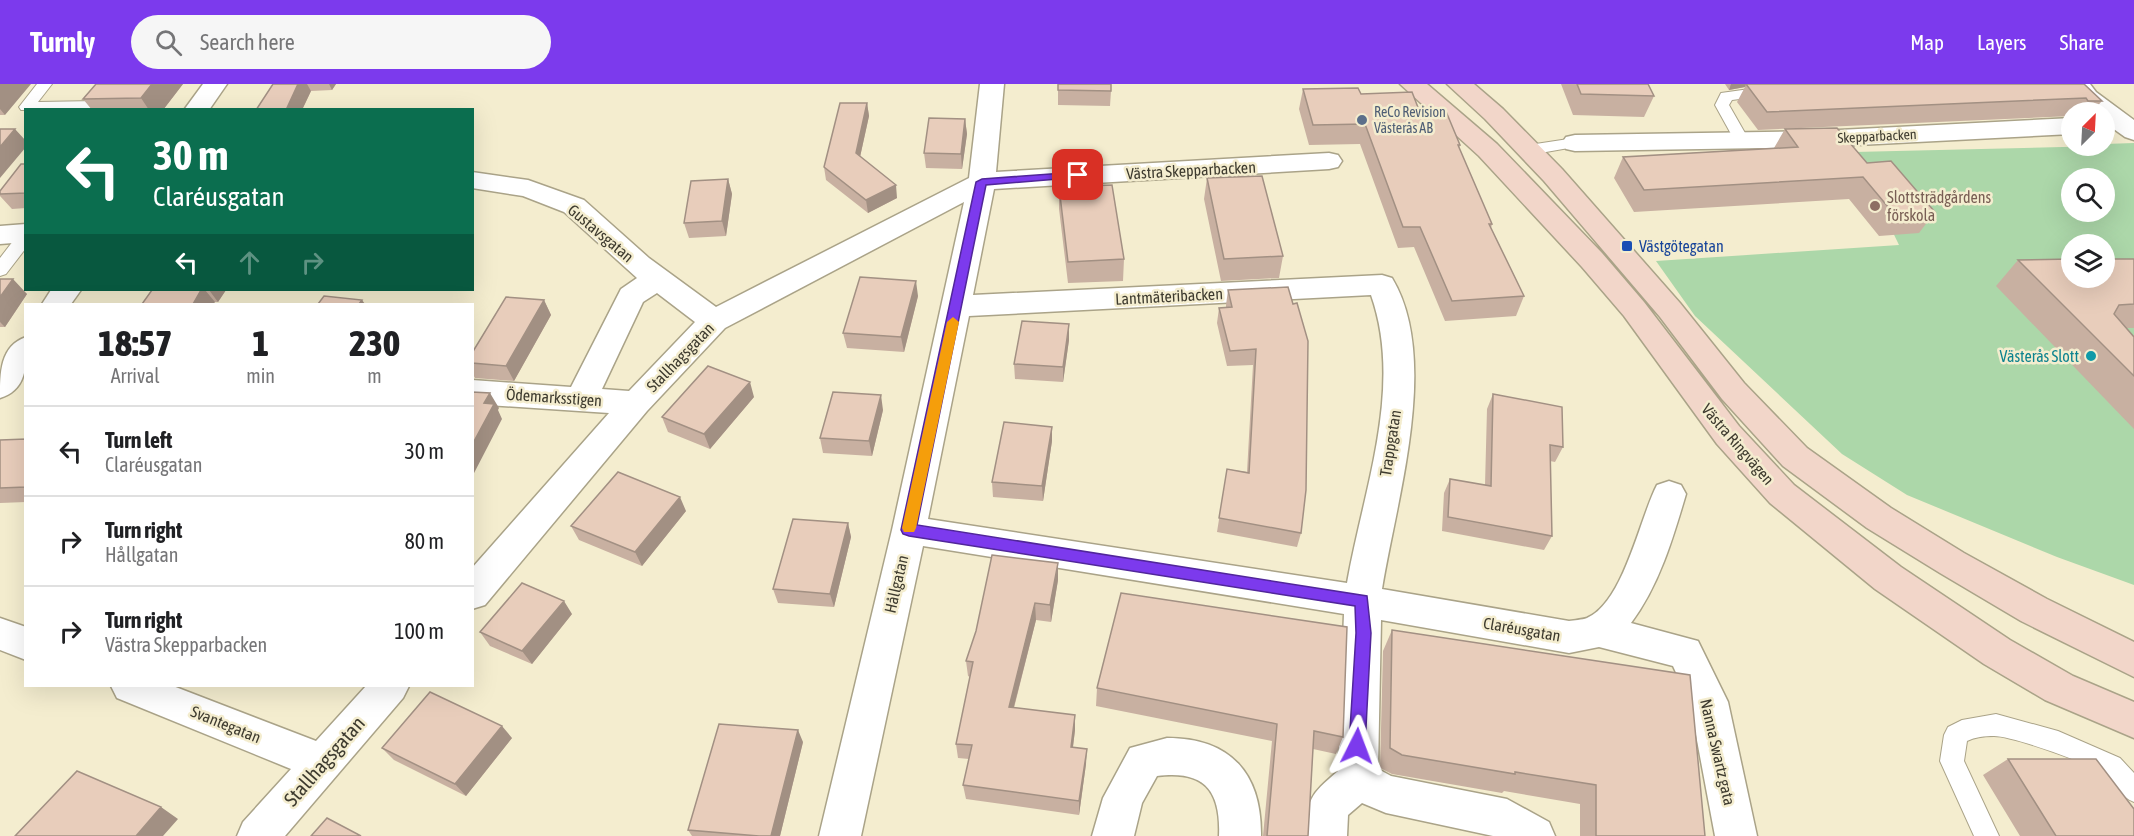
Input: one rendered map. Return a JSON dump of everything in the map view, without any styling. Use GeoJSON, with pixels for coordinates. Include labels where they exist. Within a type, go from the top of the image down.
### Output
{"type":"FeatureCollection","features":[{"type":"Feature","properties":{"kind":"main road","name":"Västra Ringvägen"},"geometry":{"type":"LineString","coordinates":[[1412,84],[1488,150],[1592,260],[1634,309],[1728,435],[1782,494],[1888,578],[1997,652],[2059,688],[2134,720]]}},
{"type":"Feature","properties":{"kind":"main road","name":"Västra Ringvägen"},"geometry":{"type":"LineString","coordinates":[[1459,84],[1494,114],[1529,150],[1670,310],[1733,391],[1795,457],[1879,518],[1952,562],[2034,610],[2134,660]]}},
{"type":"Feature","properties":{"kind":"street"},"geometry":{"type":"LineString","coordinates":[[197,108],[215,84]]}},
{"type":"Feature","properties":{"kind":"street","name":"Hållgatan"},"geometry":{"type":"LineString","coordinates":[[840,836],[957,306],[982,182],[992,84]]}},
{"type":"Feature","properties":{"kind":"street"},"geometry":{"type":"LineString","coordinates":[[2078,84],[2087,97],[2123,126]]}},
{"type":"Feature","properties":{"kind":"street","name":"Skepparbacken"},"geometry":{"type":"LineString","coordinates":[[1575,143],[1819,139],[2061,127]]}},
{"type":"Feature","properties":{"kind":"street","name":"Västra Skepparbacken"},"geometry":{"type":"LineString","coordinates":[[982,182],[1032,177],[1329,161]]}},
{"type":"Feature","properties":{"kind":"street","name":"Gustavsgatan"},"geometry":{"type":"LineString","coordinates":[[474,180],[528,188],[574,206],[657,279],[714,321]]}},
{"type":"Feature","properties":{"kind":"street","name":"Stallhagsgatan"},"geometry":{"type":"LineString","coordinates":[[474,592],[636,403],[714,321],[982,182]]}},
{"type":"Feature","properties":{"kind":"street"},"geometry":{"type":"LineString","coordinates":[[0,234],[24,235]]}},
{"type":"Feature","properties":{"kind":"street"},"geometry":{"type":"LineString","coordinates":[[581,399],[631,296],[657,279]]}},
{"type":"Feature","properties":{"kind":"street","name":"Lantmäteribacken"},"geometry":{"type":"LineString","coordinates":[[957,306],[1382,285]]}},
{"type":"Feature","properties":{"kind":"street","name":"Trappgatan"},"geometry":{"type":"LineString","coordinates":[[1362,601],[1396,415],[1400,350],[1389,299],[1382,285]]}},
{"type":"Feature","properties":{"kind":"street"},"geometry":{"type":"LineString","coordinates":[[0,386],[24,351]]}},
{"type":"Feature","properties":{"kind":"street","name":"Ödemarksstigen"},"geometry":{"type":"LineString","coordinates":[[474,392],[636,403]]}},
{"type":"Feature","properties":{"kind":"street"},"geometry":{"type":"LineString","coordinates":[[1599,631],[1623,608],[1655,542],[1669,494]]}},
{"type":"Feature","properties":{"kind":"street","name":"Claréusgatan"},"geometry":{"type":"LineString","coordinates":[[909,530],[1362,601],[1569,637],[1599,631]]}},
{"type":"Feature","properties":{"kind":"street"},"geometry":{"type":"LineString","coordinates":[[1358,780],[1357,746],[1364,633],[1362,601]]}},
{"type":"Feature","properties":{"kind":"street","name":"Nanna Swartz gata"},"geometry":{"type":"LineString","coordinates":[[1599,631],[1685,653],[1709,702],[1736,836]]}},
{"type":"Feature","properties":{"kind":"street"},"geometry":{"type":"LineString","coordinates":[[0,634],[24,643]]}},
{"type":"Feature","properties":{"kind":"street","name":"Svantegatan"},"geometry":{"type":"LineString","coordinates":[[132,687],[322,762]]}},
{"type":"Feature","properties":{"kind":"street","name":"Stallhagsgatan"},"geometry":{"type":"LineString","coordinates":[[258,836],[389,687]]}},
{"type":"Feature","properties":{"kind":"street"},"geometry":{"type":"LineString","coordinates":[[1113,836],[1124,798],[1144,761],[1159,755],[1179,755],[1215,767],[1231,784],[1240,820],[1240,836]]}},
{"type":"Feature","properties":{"kind":"street"},"geometry":{"type":"LineString","coordinates":[[1326,836],[1328,806],[1358,780]]}},
{"type":"Feature","properties":{"kind":"street"},"geometry":{"type":"LineString","coordinates":[[1358,780],[1386,794],[1507,819],[1534,836]]}},
{"type":"Feature","properties":{"kind":"lane"},"geometry":{"type":"LineString","coordinates":[[45,84],[26,107],[95,107],[108,91]]}},
{"type":"Feature","properties":{"kind":"lane"},"geometry":{"type":"LineString","coordinates":[[1742,140],[1722,105],[1726,96],[1794,88],[1792,84]]}},
{"type":"Feature","properties":{"kind":"lane"},"geometry":{"type":"LineString","coordinates":[[1529,150],[1575,143]]}},
{"type":"Feature","properties":{"kind":"lane"},"geometry":{"type":"LineString","coordinates":[[0,270],[24,238]]}},
{"type":"Feature","properties":{"kind":"lane"},"geometry":{"type":"LineString","coordinates":[[1987,836],[1952,761],[1956,735],[1970,728],[1996,725],[2050,740],[2112,766],[2134,791]]}},
{"type":"Feature","properties":{"kind":"green space"},"geometry":{"type":"Polygon","coordinates":[[[2134,143],[2134,585],[2057,557],[1907,495],[1842,454],[1695,316],[1656,261],[1899,245],[1854,152],[2061,147],[2061,156],[2115,156],[2115,144],[2134,143]]]}},
{"type":"Feature","properties":{"kind":"building"},"geometry":{"type":"Polygon","coordinates":[[[96,84],[152,84],[141,98],[83,99],[96,84]]]}},
{"type":"Feature","properties":{"kind":"building"},"geometry":{"type":"Polygon","coordinates":[[[273,84],[298,84],[287,108],[257,108],[273,84]]]}},
{"type":"Feature","properties":{"kind":"building"},"geometry":{"type":"Polygon","coordinates":[[[1058,84],[1111,84],[1111,91],[1058,90],[1058,84]]]}},
{"type":"Feature","properties":{"kind":"building"},"geometry":{"type":"Polygon","coordinates":[[[1577,84],[1648,84],[1654,96],[1581,94],[1577,84]]]}},
{"type":"Feature","properties":{"kind":"building"},"geometry":{"type":"Polygon","coordinates":[[[1746,84],[2084,84],[2102,101],[2088,101],[2086,98],[1767,112],[1746,84]]]}},
{"type":"Feature","properties":{"kind":"building"},"geometry":{"type":"Polygon","coordinates":[[[1358,88],[1361,94],[1412,92],[1419,110],[1445,109],[1492,224],[1489,224],[1524,296],[1452,301],[1420,227],[1403,227],[1365,124],[1313,125],[1303,89],[1358,88]]]}},
{"type":"Feature","properties":{"kind":"building"},"geometry":{"type":"Polygon","coordinates":[[[840,103],[867,103],[856,153],[896,185],[866,200],[824,167],[840,103]]]}},
{"type":"Feature","properties":{"kind":"building"},"geometry":{"type":"Polygon","coordinates":[[[929,118],[965,119],[961,154],[924,153],[929,118]]]}},
{"type":"Feature","properties":{"kind":"building"},"geometry":{"type":"Polygon","coordinates":[[[1837,128],[1867,163],[1891,161],[1935,212],[1894,214],[1863,177],[1644,190],[1623,157],[1798,147],[1785,129],[1837,128]]]}},
{"type":"Feature","properties":{"kind":"building"},"geometry":{"type":"Polygon","coordinates":[[[0,129],[15,129],[0,147],[0,129]]]}},
{"type":"Feature","properties":{"kind":"building"},"geometry":{"type":"Polygon","coordinates":[[[21,164],[24,164],[24,193],[0,194],[21,164]]]}},
{"type":"Feature","properties":{"kind":"building"},"geometry":{"type":"Polygon","coordinates":[[[1262,176],[1283,256],[1224,259],[1207,178],[1262,176]]]}},
{"type":"Feature","properties":{"kind":"building"},"geometry":{"type":"Polygon","coordinates":[[[728,179],[722,221],[684,223],[691,181],[728,179]]]}},
{"type":"Feature","properties":{"kind":"building"},"geometry":{"type":"Polygon","coordinates":[[[1112,185],[1124,259],[1068,262],[1059,187],[1112,185]]]}},
{"type":"Feature","properties":{"kind":"building"},"geometry":{"type":"Polygon","coordinates":[[[2061,259],[2061,288],[2115,288],[2115,259],[2134,259],[2134,304],[2119,305],[2114,314],[2134,337],[2134,376],[2018,260],[2061,259]]]}},
{"type":"Feature","properties":{"kind":"building"},"geometry":{"type":"Polygon","coordinates":[[[860,277],[916,281],[901,337],[843,333],[860,277]]]}},
{"type":"Feature","properties":{"kind":"building"},"geometry":{"type":"Polygon","coordinates":[[[0,279],[13,279],[0,297],[0,279]]]}},
{"type":"Feature","properties":{"kind":"building"},"geometry":{"type":"Polygon","coordinates":[[[1288,287],[1293,304],[1297,303],[1308,341],[1306,490],[1301,533],[1219,518],[1227,469],[1249,473],[1256,349],[1230,351],[1219,308],[1232,307],[1228,290],[1288,287]]]}},
{"type":"Feature","properties":{"kind":"building"},"geometry":{"type":"Polygon","coordinates":[[[151,291],[200,291],[194,303],[143,303],[151,291]]]}},
{"type":"Feature","properties":{"kind":"building"},"geometry":{"type":"Polygon","coordinates":[[[324,296],[362,300],[360,303],[319,303],[324,296]]]}},
{"type":"Feature","properties":{"kind":"building"},"geometry":{"type":"Polygon","coordinates":[[[506,297],[544,300],[506,366],[474,363],[474,350],[506,297]]]}},
{"type":"Feature","properties":{"kind":"building"},"geometry":{"type":"Polygon","coordinates":[[[1022,321],[1069,324],[1063,367],[1014,364],[1022,321]]]}},
{"type":"Feature","properties":{"kind":"building"},"geometry":{"type":"Polygon","coordinates":[[[708,366],[750,382],[704,434],[662,417],[708,366]]]}},
{"type":"Feature","properties":{"kind":"building"},"geometry":{"type":"Polygon","coordinates":[[[474,392],[490,393],[484,403],[494,404],[474,441],[474,392]]]}},
{"type":"Feature","properties":{"kind":"building"},"geometry":{"type":"Polygon","coordinates":[[[833,392],[881,395],[869,441],[820,438],[833,392]]]}},
{"type":"Feature","properties":{"kind":"building"},"geometry":{"type":"Polygon","coordinates":[[[1493,394],[1562,407],[1563,447],[1550,445],[1552,536],[1448,517],[1450,479],[1491,486],[1493,394]]]}},
{"type":"Feature","properties":{"kind":"building"},"geometry":{"type":"Polygon","coordinates":[[[1004,422],[1052,427],[1042,486],[992,482],[1004,422]]]}},
{"type":"Feature","properties":{"kind":"building"},"geometry":{"type":"Polygon","coordinates":[[[24,439],[24,487],[0,488],[0,440],[24,439]]]}},
{"type":"Feature","properties":{"kind":"building"},"geometry":{"type":"Polygon","coordinates":[[[618,472],[680,497],[635,552],[571,526],[618,472]]]}},
{"type":"Feature","properties":{"kind":"building"},"geometry":{"type":"Polygon","coordinates":[[[793,519],[848,523],[830,594],[773,589],[793,519]]]}},
{"type":"Feature","properties":{"kind":"building"},"geometry":{"type":"Polygon","coordinates":[[[992,555],[1058,563],[1050,605],[1035,603],[1009,707],[1075,715],[1071,747],[1087,749],[1079,801],[963,785],[972,745],[956,744],[973,662],[966,661],[976,631],[992,555]]]}},
{"type":"Feature","properties":{"kind":"building"},"geometry":{"type":"Polygon","coordinates":[[[522,583],[564,601],[522,651],[480,632],[522,583]]]}},
{"type":"Feature","properties":{"kind":"building"},"geometry":{"type":"Polygon","coordinates":[[[1121,593],[1347,627],[1343,737],[1314,731],[1308,836],[1267,836],[1277,724],[1097,688],[1121,593]]]}},
{"type":"Feature","properties":{"kind":"building"},"geometry":{"type":"Polygon","coordinates":[[[1392,630],[1690,675],[1705,836],[1596,836],[1596,785],[1402,755],[1390,748],[1392,630]]]}},
{"type":"Feature","properties":{"kind":"building"},"geometry":{"type":"Polygon","coordinates":[[[430,692],[502,726],[455,784],[382,748],[430,692]]]}},
{"type":"Feature","properties":{"kind":"building"},"geometry":{"type":"Polygon","coordinates":[[[719,724],[798,730],[771,836],[688,830],[719,724]]]}},
{"type":"Feature","properties":{"kind":"building"},"geometry":{"type":"Polygon","coordinates":[[[2008,759],[2096,759],[2134,809],[2134,836],[2056,836],[2008,759]]]}},
{"type":"Feature","properties":{"kind":"building"},"geometry":{"type":"Polygon","coordinates":[[[77,771],[161,807],[136,836],[15,836],[77,771]]]}},
{"type":"Feature","properties":{"kind":"building"},"geometry":{"type":"Polygon","coordinates":[[[327,818],[361,836],[311,836],[327,818]]]}},
{"type":"Feature","properties":{"kind":"slow traffic"},"geometry":{"type":"LineString","coordinates":[[909,528],[953,322]]}},
{"type":"Feature","properties":{"kind":"place","name":"ReCo Revision Västerås AB"},"geometry":{"type":"Point","coordinates":[1362,120]}},
{"type":"Feature","properties":{"kind":"place","name":"Slottsträdgårdens förskola"},"geometry":{"type":"Point","coordinates":[1875,206]}},
{"type":"Feature","properties":{"kind":"place","name":"Västgötegatan"},"geometry":{"type":"Point","coordinates":[1627,246]}},
{"type":"Feature","properties":{"kind":"place","name":"Västerås Slott"},"geometry":{"type":"Point","coordinates":[2091,356]}},
{"type":"Feature","properties":{"kind":"route"},"geometry":{"type":"LineString","coordinates":[[1078,175],[982,182],[909,530],[1362,601],[1364,633],[1357,746]]}}]}
